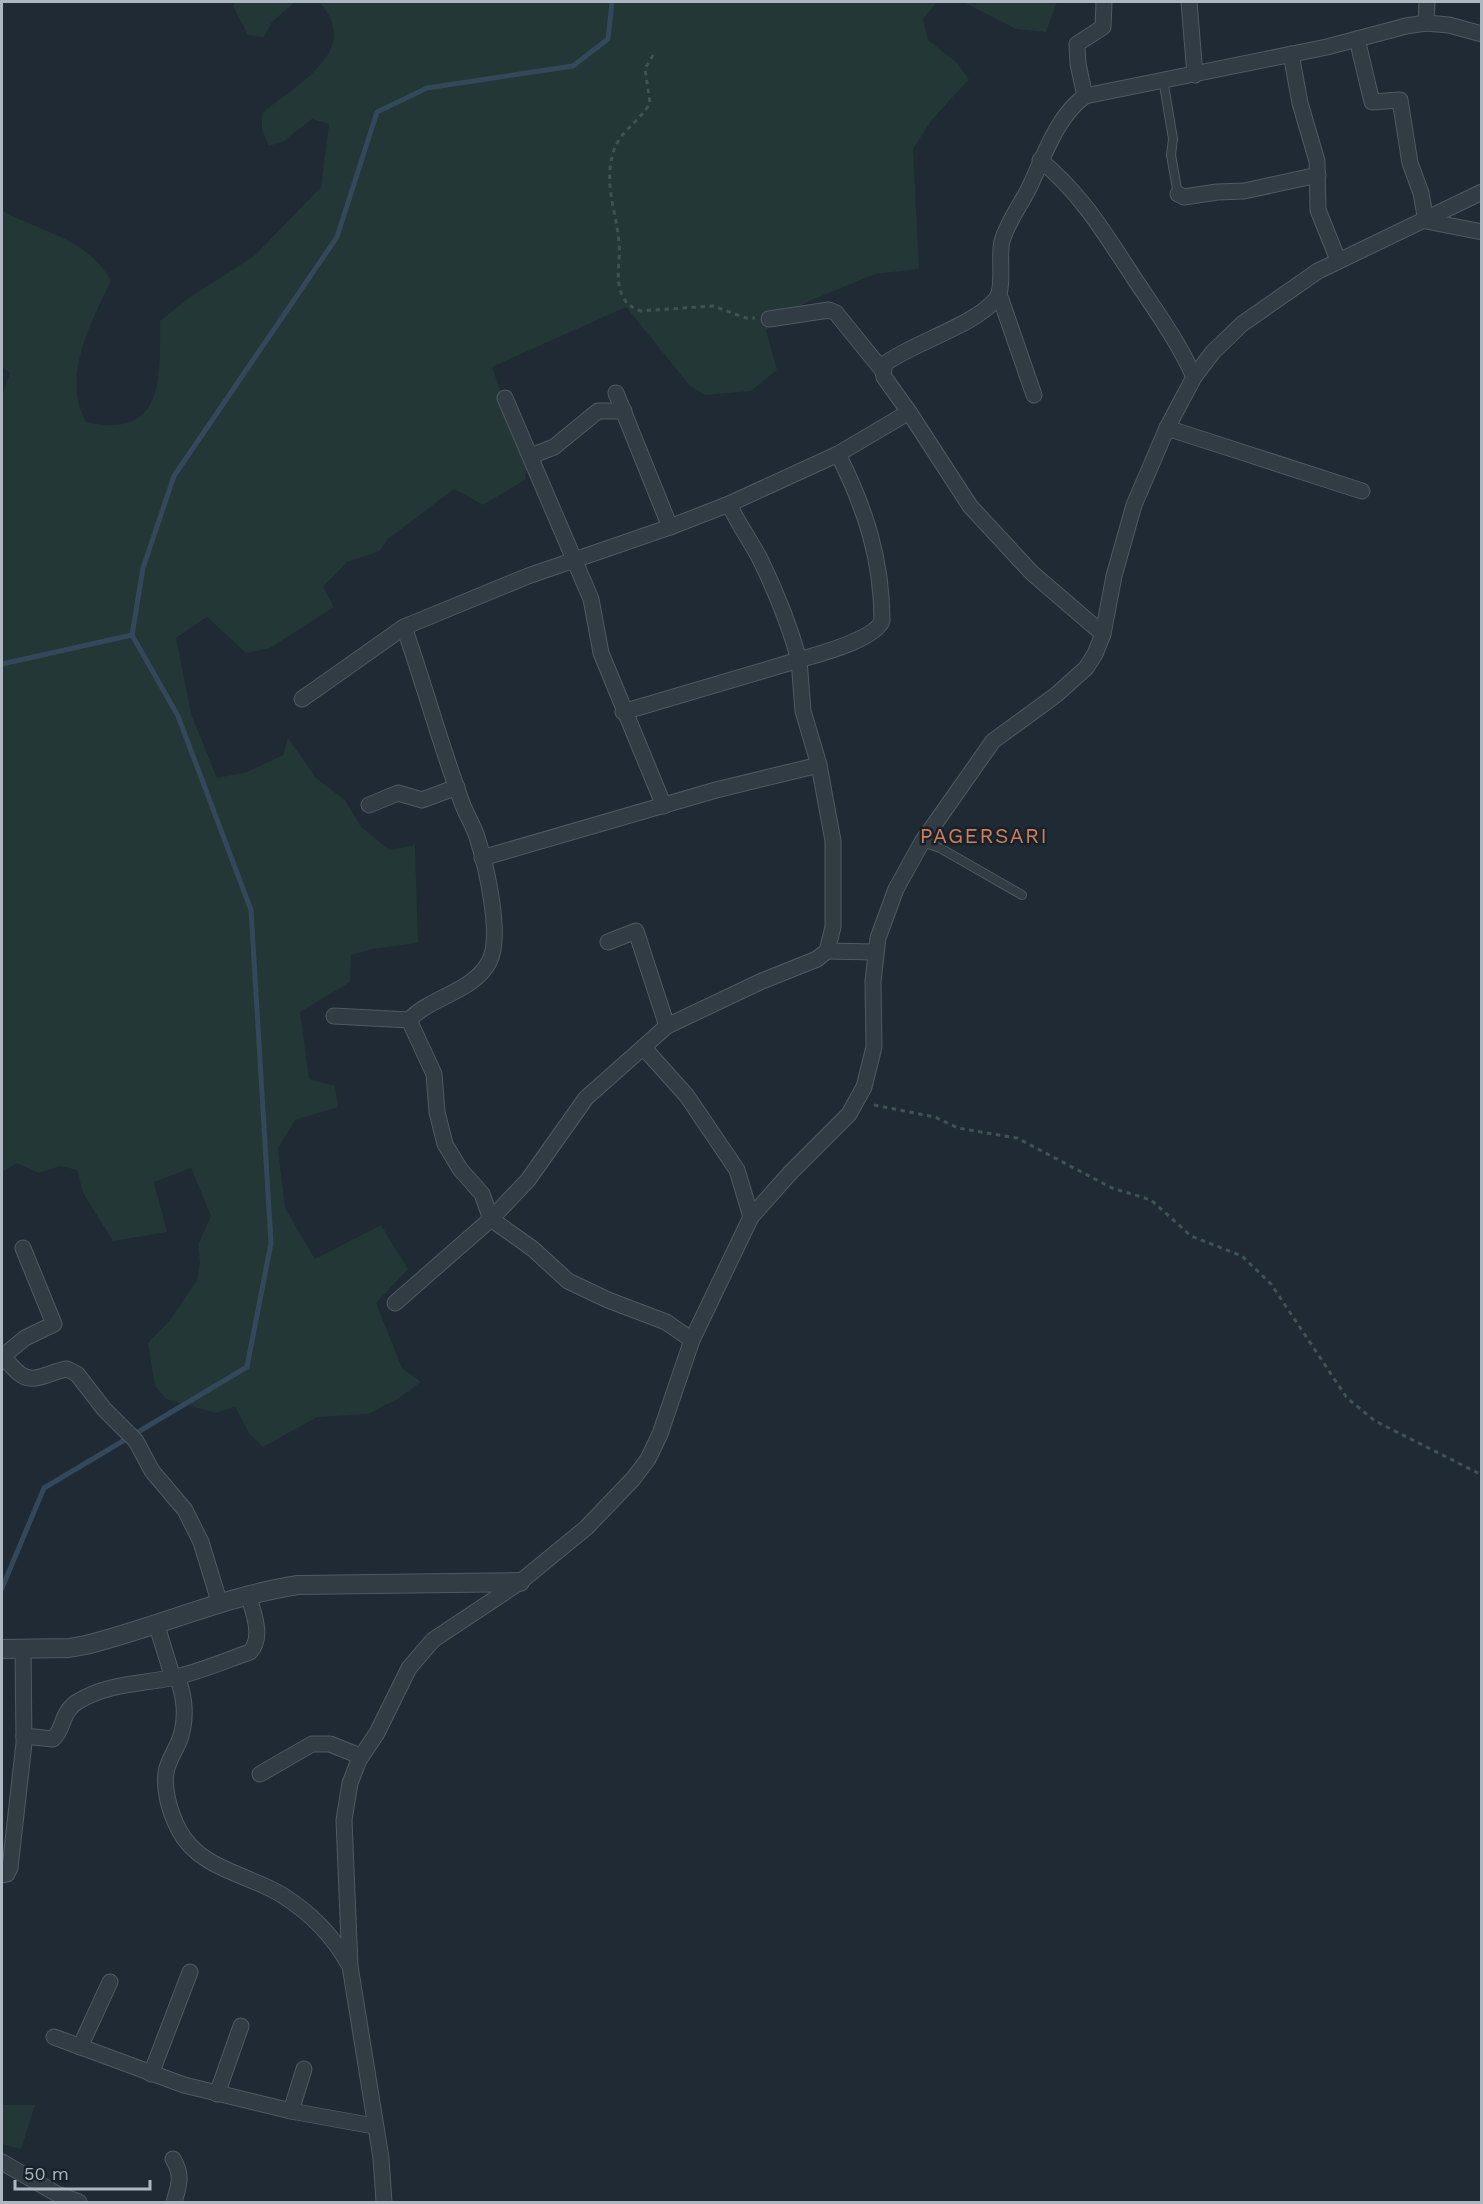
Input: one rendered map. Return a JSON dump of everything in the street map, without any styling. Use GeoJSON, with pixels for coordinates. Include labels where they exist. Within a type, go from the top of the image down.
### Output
{"type":"FeatureCollection","features":[{"type":"Feature","properties":{"kind":"street"},"geometry":{"type":"LineString","coordinates":[[1085,96],[1078,64],[1077,44],[1103,27],[1104,2]]}},
{"type":"Feature","properties":{"kind":"street"},"geometry":{"type":"LineString","coordinates":[[1189,2],[1196,75]]}},
{"type":"Feature","properties":{"kind":"street"},"geometry":{"type":"LineString","coordinates":[[1426,23],[1427,2]]}},
{"type":"Feature","properties":{"kind":"street"},"geometry":{"type":"LineString","coordinates":[[1034,395],[999,294],[1003,240],[1040,160],[1065,118],[1085,96],[1162,79],[1196,75],[1426,23],[1449,25],[1482,34]]}},
{"type":"Feature","properties":{"kind":"street"},"geometry":{"type":"LineString","coordinates":[[1357,39],[1372,102],[1400,100],[1410,163],[1421,193],[1426,221]]}},
{"type":"Feature","properties":{"kind":"street"},"geometry":{"type":"LineString","coordinates":[[1291,54],[1300,103],[1317,161],[1318,210],[1338,260]]}},
{"type":"Feature","properties":{"kind":"street"},"geometry":{"type":"LineString","coordinates":[[1040,160],[1065,180],[1090,211],[1178,343],[1194,377]]}},
{"type":"Feature","properties":{"kind":"street"},"geometry":{"type":"LineString","coordinates":[[1178,194],[1184,197],[1244,191],[1318,175]]}},
{"type":"Feature","properties":{"kind":"street"},"geometry":{"type":"LineString","coordinates":[[384,2202],[381,2158],[374,2126],[350,1966],[344,1820],[350,1783],[359,1760],[377,1733],[409,1668],[433,1640],[520,1582],[586,1528],[633,1479],[648,1459],[660,1434],[692,1340],[752,1217],[791,1172],[835,1130],[857,1101],[869,1070],[874,1047],[875,952],[885,913],[922,842],[993,741],[1071,683],[1086,668],[1103,634],[1114,576],[1134,505],[1167,428],[1194,377],[1214,352],[1242,324],[1338,260],[1426,221],[1482,192]]}},
{"type":"Feature","properties":{"kind":"street"},"geometry":{"type":"LineString","coordinates":[[1426,221],[1482,232]]}},
{"type":"Feature","properties":{"kind":"street"},"geometry":{"type":"LineString","coordinates":[[883,371],[892,359],[972,316],[995,300],[999,294]]}},
{"type":"Feature","properties":{"kind":"street"},"geometry":{"type":"LineString","coordinates":[[769,319],[820,311],[836,313],[883,371],[887,384],[909,412],[948,476],[984,522],[1032,573],[1103,634]]}},
{"type":"Feature","properties":{"kind":"street"},"geometry":{"type":"LineString","coordinates":[[616,393],[670,527]]}},
{"type":"Feature","properties":{"kind":"street"},"geometry":{"type":"LineString","coordinates":[[505,398],[591,599],[601,653],[623,712],[664,806]]}},
{"type":"Feature","properties":{"kind":"street"},"geometry":{"type":"LineString","coordinates":[[531,456],[554,447],[598,411],[624,411]]}},
{"type":"Feature","properties":{"kind":"street"},"geometry":{"type":"LineString","coordinates":[[302,699],[405,627],[574,559],[670,527],[729,504],[838,454],[909,412]]}},
{"type":"Feature","properties":{"kind":"street"},"geometry":{"type":"LineString","coordinates":[[1167,428],[1362,491]]}},
{"type":"Feature","properties":{"kind":"street"},"geometry":{"type":"LineString","coordinates":[[623,712],[799,660],[869,634],[880,627],[882,621],[880,582],[872,535],[860,498],[838,454]]}},
{"type":"Feature","properties":{"kind":"street"},"geometry":{"type":"LineString","coordinates":[[396,1303],[491,1219],[528,1180],[586,1098],[667,1026],[762,981],[817,959],[827,951],[833,927],[833,841],[819,765],[803,711],[799,660],[792,634],[760,560],[741,531],[729,504]]}},
{"type":"Feature","properties":{"kind":"street"},"geometry":{"type":"LineString","coordinates":[[334,1016],[409,1020],[446,994],[472,982],[489,963],[495,940],[482,858],[405,627]]}},
{"type":"Feature","properties":{"kind":"street"},"geometry":{"type":"LineString","coordinates":[[482,858],[819,765]]}},
{"type":"Feature","properties":{"kind":"street"},"geometry":{"type":"LineString","coordinates":[[369,805],[399,793],[422,800],[457,787]]}},
{"type":"Feature","properties":{"kind":"street"},"geometry":{"type":"LineString","coordinates":[[608,942],[636,931],[667,1026]]}},
{"type":"Feature","properties":{"kind":"street"},"geometry":{"type":"LineString","coordinates":[[827,951],[875,952]]}},
{"type":"Feature","properties":{"kind":"street"},"geometry":{"type":"LineString","coordinates":[[409,1020],[434,1074],[436,1112],[445,1144],[460,1169],[482,1194],[491,1219],[533,1249],[568,1281],[608,1300],[666,1322],[692,1340]]}},
{"type":"Feature","properties":{"kind":"street"},"geometry":{"type":"LineString","coordinates":[[644,1048],[687,1096],[736,1170],[752,1217]]}},
{"type":"Feature","properties":{"kind":"street"},"geometry":{"type":"LineString","coordinates":[[23,1248],[54,1324],[25,1338],[2,1357],[21,1375],[29,1378],[67,1370],[77,1374],[105,1409],[124,1427],[136,1441],[152,1471],[195,1525],[219,1602]]}},
{"type":"Feature","properties":{"kind":"street"},"geometry":{"type":"LineString","coordinates":[[2,1649],[69,1648],[86,1645],[248,1594],[323,1582],[520,1582]]}},
{"type":"Feature","properties":{"kind":"street"},"geometry":{"type":"LineString","coordinates":[[24,1736],[53,1739],[57,1736],[66,1713],[75,1703],[97,1692],[114,1686],[175,1677],[250,1652],[255,1647],[257,1634],[248,1594]]}},
{"type":"Feature","properties":{"kind":"street"},"geometry":{"type":"LineString","coordinates":[[156,1623],[175,1677],[183,1692],[185,1717],[165,1780],[172,1814],[180,1832],[195,1850],[220,1868],[283,1896],[334,1938],[350,1966]]}},
{"type":"Feature","properties":{"kind":"street"},"geometry":{"type":"LineString","coordinates":[[2,1875],[7,1874],[10,1868],[24,1736],[23,1648]]}},
{"type":"Feature","properties":{"kind":"street"},"geometry":{"type":"LineString","coordinates":[[260,1774],[312,1744],[330,1744],[360,1756],[359,1760]]}},
{"type":"Feature","properties":{"kind":"street"},"geometry":{"type":"LineString","coordinates":[[151,2074],[189,1972]]}},
{"type":"Feature","properties":{"kind":"street"},"geometry":{"type":"LineString","coordinates":[[80,2047],[110,1982]]}},
{"type":"Feature","properties":{"kind":"street"},"geometry":{"type":"LineString","coordinates":[[217,2094],[241,2026]]}},
{"type":"Feature","properties":{"kind":"street"},"geometry":{"type":"LineString","coordinates":[[54,2037],[151,2074],[217,2094],[291,2111],[374,2126]]}},
{"type":"Feature","properties":{"kind":"street"},"geometry":{"type":"LineString","coordinates":[[291,2111],[304,2068]]}},
{"type":"Feature","properties":{"kind":"street"},"geometry":{"type":"LineString","coordinates":[[173,2159],[181,2178],[174,2202]]}},
{"type":"Feature","properties":{"kind":"street"},"geometry":{"type":"LineString","coordinates":[[2,2162],[57,2194],[79,2202]]}},
{"type":"Feature","properties":{"kind":"lane"},"geometry":{"type":"LineString","coordinates":[[1162,79],[1173,139],[1171,155],[1178,194]]}},
{"type":"Feature","properties":{"kind":"lane"},"geometry":{"type":"LineString","coordinates":[[922,842],[940,848],[1022,895]]}},
{"type":"Feature","properties":{"kind":"path"},"geometry":{"type":"LineString","coordinates":[[653,55],[645,69],[650,103],[620,138],[614,151],[610,176],[609,195],[619,246],[619,284],[624,299],[631,308],[641,311],[713,306],[746,318],[769,319]]}},
{"type":"Feature","properties":{"kind":"path"},"geometry":{"type":"LineString","coordinates":[[857,1101],[935,1117],[958,1128],[1017,1138],[1112,1188],[1151,1200],[1191,1236],[1242,1256],[1271,1284],[1347,1398],[1375,1421],[1482,1475]]}},
{"type":"Feature","properties":{"kind":"green space"},"geometry":{"type":"Polygon","coordinates":[[[235,2],[295,2],[272,22],[264,37],[248,35],[233,6],[235,2]]]}},
{"type":"Feature","properties":{"kind":"green space"},"geometry":{"type":"Polygon","coordinates":[[[319,2],[937,2],[923,19],[928,40],[956,62],[969,79],[931,121],[913,149],[919,269],[875,274],[807,302],[766,330],[777,370],[751,391],[705,395],[690,386],[626,307],[492,367],[527,465],[525,480],[483,505],[454,489],[388,539],[380,551],[347,562],[323,587],[334,607],[270,648],[246,653],[207,617],[176,638],[191,714],[217,778],[247,772],[283,755],[288,738],[316,778],[345,800],[361,827],[390,850],[415,845],[418,943],[372,949],[351,955],[350,982],[300,1012],[309,1079],[335,1086],[338,1107],[295,1120],[278,1148],[285,1208],[315,1259],[381,1225],[408,1269],[376,1303],[402,1368],[421,1382],[399,1398],[368,1414],[317,1417],[263,1447],[249,1433],[235,1407],[216,1413],[166,1399],[155,1386],[148,1343],[170,1320],[197,1280],[200,1262],[198,1245],[211,1216],[191,1168],[154,1182],[167,1232],[113,1241],[83,1193],[77,1170],[60,1166],[39,1173],[17,1163],[2,1172],[2,395],[10,373],[2,367],[2,211],[77,246],[102,267],[111,281],[95,314],[82,350],[78,368],[79,405],[86,422],[112,425],[131,422],[144,413],[153,399],[160,363],[160,321],[186,300],[254,256],[321,187],[329,124],[312,119],[284,141],[269,146],[262,130],[262,113],[307,78],[330,51],[334,36],[331,19],[319,2]]]}},
{"type":"Feature","properties":{"kind":"green space"},"geometry":{"type":"Polygon","coordinates":[[[963,2],[1057,2],[1046,32],[1016,29],[963,2]]]}},
{"type":"Feature","properties":{"kind":"green space"},"geometry":{"type":"Polygon","coordinates":[[[2,2105],[35,2105],[21,2149],[2,2144],[2,2105]]]}},
{"type":"Feature","properties":{"kind":"waterway"},"geometry":{"type":"LineString","coordinates":[[2,1588],[44,1488],[247,1367],[271,1243],[251,910],[178,716],[132,635],[143,568],[174,476],[337,237],[377,112],[427,88],[573,66],[608,39],[612,2]]}},
{"type":"Feature","properties":{"kind":"waterway"},"geometry":{"type":"LineString","coordinates":[[2,664],[132,635]]}},
{"type":"Feature","properties":{"kind":"district","name":"PAGERSARI"},"geometry":{"type":"Point","coordinates":[984,836]}}]}
